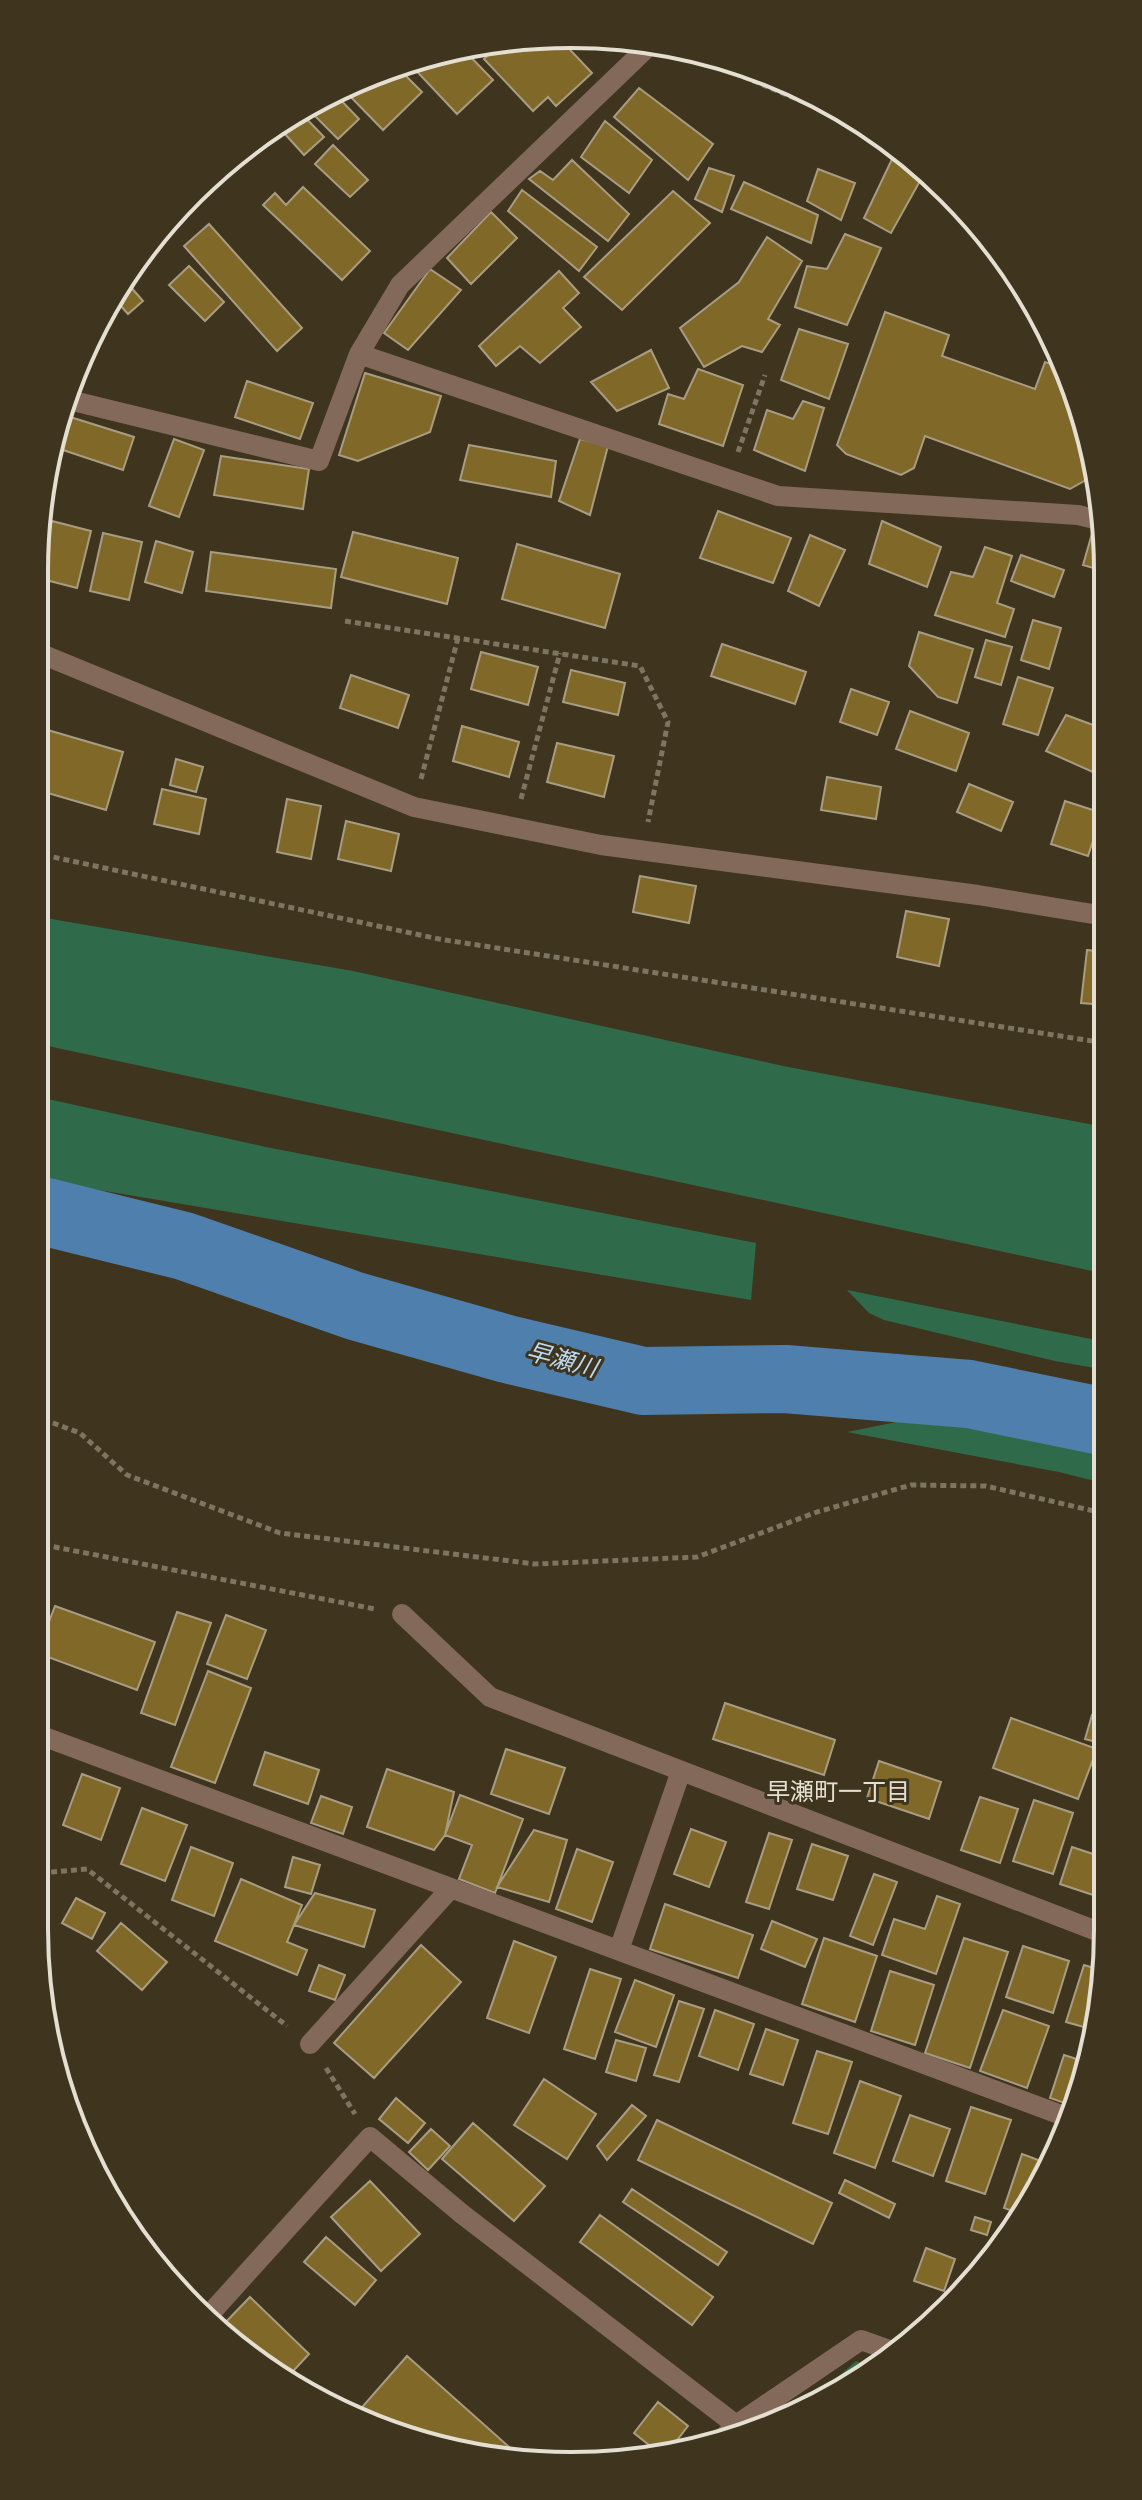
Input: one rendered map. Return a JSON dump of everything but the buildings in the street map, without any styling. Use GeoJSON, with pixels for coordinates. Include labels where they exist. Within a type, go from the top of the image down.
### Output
{"type":"FeatureCollection","features":[{"type":"Feature","properties":{"kind":"street"},"geometry":{"type":"LineString","coordinates":[[76,402],[319,461],[359,354],[400,285],[642,53]]}},
{"type":"Feature","properties":{"kind":"street"},"geometry":{"type":"LineString","coordinates":[[359,354],[778,496],[1091,518]]}},
{"type":"Feature","properties":{"kind":"street"},"geometry":{"type":"LineString","coordinates":[[48,657],[414,807],[601,845],[963,893],[1094,914]]}},
{"type":"Feature","properties":{"kind":"street"},"geometry":{"type":"LineString","coordinates":[[402,1614],[490,1697],[1094,1930]]}},
{"type":"Feature","properties":{"kind":"street"},"geometry":{"type":"LineString","coordinates":[[48,1738],[1059,2114]]}},
{"type":"Feature","properties":{"kind":"street"},"geometry":{"type":"LineString","coordinates":[[619,1950],[681,1771]]}},
{"type":"Feature","properties":{"kind":"street"},"geometry":{"type":"LineString","coordinates":[[310,2044],[451,1888]]}},
{"type":"Feature","properties":{"kind":"street"},"geometry":{"type":"LineString","coordinates":[[213,2310],[370,2137],[726,2428]]}},
{"type":"Feature","properties":{"kind":"street"},"geometry":{"type":"LineString","coordinates":[[741,2423],[861,2340],[884,2348]]}},
{"type":"Feature","properties":{"kind":"path"},"geometry":{"type":"LineString","coordinates":[[729,479],[765,375]]}},
{"type":"Feature","properties":{"kind":"path"},"geometry":{"type":"LineString","coordinates":[[345,621],[640,666],[668,722],[643,850]]}},
{"type":"Feature","properties":{"kind":"path"},"geometry":{"type":"LineString","coordinates":[[414,807],[458,638]]}},
{"type":"Feature","properties":{"kind":"path"},"geometry":{"type":"LineString","coordinates":[[514,827],[560,653]]}},
{"type":"Feature","properties":{"kind":"path"},"geometry":{"type":"LineString","coordinates":[[48,856],[439,939],[1094,1041]]}},
{"type":"Feature","properties":{"kind":"path"},"geometry":{"type":"LineString","coordinates":[[48,1421],[80,1433],[127,1475],[280,1533],[535,1564],[697,1557],[817,1512],[911,1485],[986,1486],[1094,1511]]}},
{"type":"Feature","properties":{"kind":"path"},"geometry":{"type":"LineString","coordinates":[[48,1546],[402,1614]]}},
{"type":"Feature","properties":{"kind":"path"},"geometry":{"type":"LineString","coordinates":[[48,1872],[87,1869],[310,2044],[370,2137]]}},
{"type":"Feature","properties":{"kind":"green space"},"geometry":{"type":"Polygon","coordinates":[[[48,918],[353,971],[783,1066],[1094,1125],[1094,1271],[48,1046],[48,918]]]}},
{"type":"Feature","properties":{"kind":"green space"},"geometry":{"type":"Polygon","coordinates":[[[48,1099],[266,1147],[756,1243],[751,1300],[48,1181],[48,1099]]]}},
{"type":"Feature","properties":{"kind":"green space"},"geometry":{"type":"Polygon","coordinates":[[[847,1290],[1094,1340],[1094,1368],[884,1320],[869,1313],[847,1290]]]}},
{"type":"Feature","properties":{"kind":"green space"},"geometry":{"type":"Polygon","coordinates":[[[983,1413],[1094,1441],[1094,1481],[847,1432],[931,1415],[983,1413]]]}},
{"type":"Feature","properties":{"kind":"green space"},"geometry":{"type":"Polygon","coordinates":[[[856,2361],[863,2364],[862,2364],[833,2381],[856,2361]]]}},
{"type":"Feature","properties":{"kind":"waterway","name":"早瀬川"},"geometry":{"type":"LineString","coordinates":[[48,1212],[184,1246],[355,1306],[507,1349],[643,1381],[785,1379],[969,1394],[1094,1420]]}},
{"type":"Feature","properties":{"kind":"district","name":"早瀬町一丁目"},"geometry":{"type":"Point","coordinates":[838,1792]}}]}
